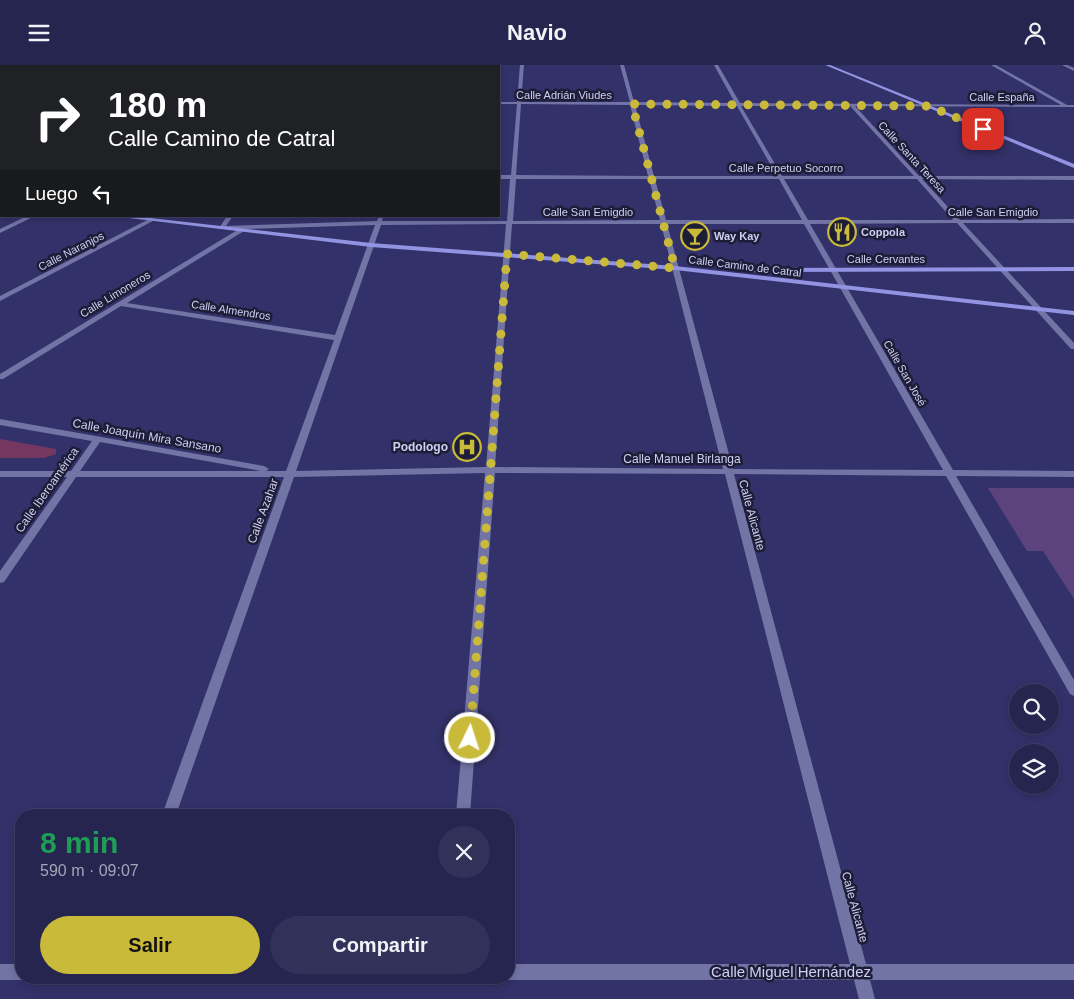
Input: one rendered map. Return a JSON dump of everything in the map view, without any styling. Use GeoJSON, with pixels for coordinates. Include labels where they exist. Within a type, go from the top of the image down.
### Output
{"type":"FeatureCollection","features":[{"type":"Feature","properties":{"kind":"street"},"geometry":{"type":"LineString","coordinates":[[464,809],[522,65]]}},
{"type":"Feature","properties":{"kind":"street","name":"Calle Alicante"},"geometry":{"type":"LineString","coordinates":[[622,65],[866,999]]}},
{"type":"Feature","properties":{"kind":"street","name":"Calle San José"},"geometry":{"type":"LineString","coordinates":[[716,65],[1074,691]]}},
{"type":"Feature","properties":{"kind":"street"},"geometry":{"type":"LineString","coordinates":[[827,65],[1074,166]]}},
{"type":"Feature","properties":{"kind":"street"},"geometry":{"type":"LineString","coordinates":[[992,65],[1074,111]]}},
{"type":"Feature","properties":{"kind":"street"},"geometry":{"type":"LineString","coordinates":[[1064,65],[1074,70]]}},
{"type":"Feature","properties":{"kind":"street","name":"Calle Adrián Viudes"},"geometry":{"type":"LineString","coordinates":[[500,103],[929,106]]}},
{"type":"Feature","properties":{"kind":"street","name":"Calle Santa Teresa"},"geometry":{"type":"LineString","coordinates":[[851,105],[1074,347]]}},
{"type":"Feature","properties":{"kind":"street","name":"Calle España"},"geometry":{"type":"LineString","coordinates":[[929,106],[1074,107]]}},
{"type":"Feature","properties":{"kind":"street","name":"Calle Perpetuo Socorro"},"geometry":{"type":"LineString","coordinates":[[500,177],[1074,178]]}},
{"type":"Feature","properties":{"kind":"street"},"geometry":{"type":"LineString","coordinates":[[0,231],[30,217]]}},
{"type":"Feature","properties":{"kind":"street","name":"Calle Camino de Catral"},"geometry":{"type":"LineString","coordinates":[[125,217],[371,245],[697,270],[1074,313]]}},
{"type":"Feature","properties":{"kind":"street"},"geometry":{"type":"LineString","coordinates":[[222,228],[229,217]]}},
{"type":"Feature","properties":{"kind":"street","name":"Calle Naranjos"},"geometry":{"type":"LineString","coordinates":[[0,299],[151,220]]}},
{"type":"Feature","properties":{"kind":"street","name":"Calle San Emigdio"},"geometry":{"type":"LineString","coordinates":[[222,228],[380,220],[510,223],[1074,221]]}},
{"type":"Feature","properties":{"kind":"street","name":"Calle Azahar"},"geometry":{"type":"LineString","coordinates":[[171,809],[380,220]]}},
{"type":"Feature","properties":{"kind":"street","name":"Calle Limoneros"},"geometry":{"type":"LineString","coordinates":[[0,377],[242,230]]}},
{"type":"Feature","properties":{"kind":"street","name":"Calle Cervantes"},"geometry":{"type":"LineString","coordinates":[[697,270],[1074,269]]}},
{"type":"Feature","properties":{"kind":"street","name":"Calle Almendros"},"geometry":{"type":"LineString","coordinates":[[120,304],[338,338]]}},
{"type":"Feature","properties":{"kind":"street","name":"Calle Joaquín Mira Sansano"},"geometry":{"type":"LineString","coordinates":[[0,422],[290,474]]}},
{"type":"Feature","properties":{"kind":"street","name":"Calle Iberoamérica"},"geometry":{"type":"LineString","coordinates":[[0,579],[97,440]]}},
{"type":"Feature","properties":{"kind":"street","name":"Calle Manuel Birlanga"},"geometry":{"type":"LineString","coordinates":[[290,474],[490,470],[1074,474]]}},
{"type":"Feature","properties":{"kind":"street"},"geometry":{"type":"LineString","coordinates":[[0,474],[290,474]]}},
{"type":"Feature","properties":{"kind":"street"},"geometry":{"type":"LineString","coordinates":[[0,972],[15,972]]}},
{"type":"Feature","properties":{"kind":"street","name":"Calle Miguel Hernández"},"geometry":{"type":"LineString","coordinates":[[515,972],[1074,972]]}},
{"type":"Feature","properties":{"kind":"shaded area"},"geometry":{"type":"Polygon","coordinates":[[[0,439],[56,449],[56,454],[44,458],[0,458],[0,439]]]}},
{"type":"Feature","properties":{"kind":"building"},"geometry":{"type":"Polygon","coordinates":[[[988,488],[1074,488],[1074,599],[1043,551],[1027,551],[988,488]]]}},
{"type":"Feature","properties":{"kind":"place","name":"Coppola"},"geometry":{"type":"Point","coordinates":[842,232]}},
{"type":"Feature","properties":{"kind":"place","name":"Way Kay"},"geometry":{"type":"Point","coordinates":[695,236]}},
{"type":"Feature","properties":{"kind":"place","name":"Podologo"},"geometry":{"type":"Point","coordinates":[467,447]}},
{"type":"Feature","properties":{"kind":"route"},"geometry":{"type":"LineString","coordinates":[[470,738],[507,254],[675,268],[632,104],[929,106],[983,129]]}}]}
